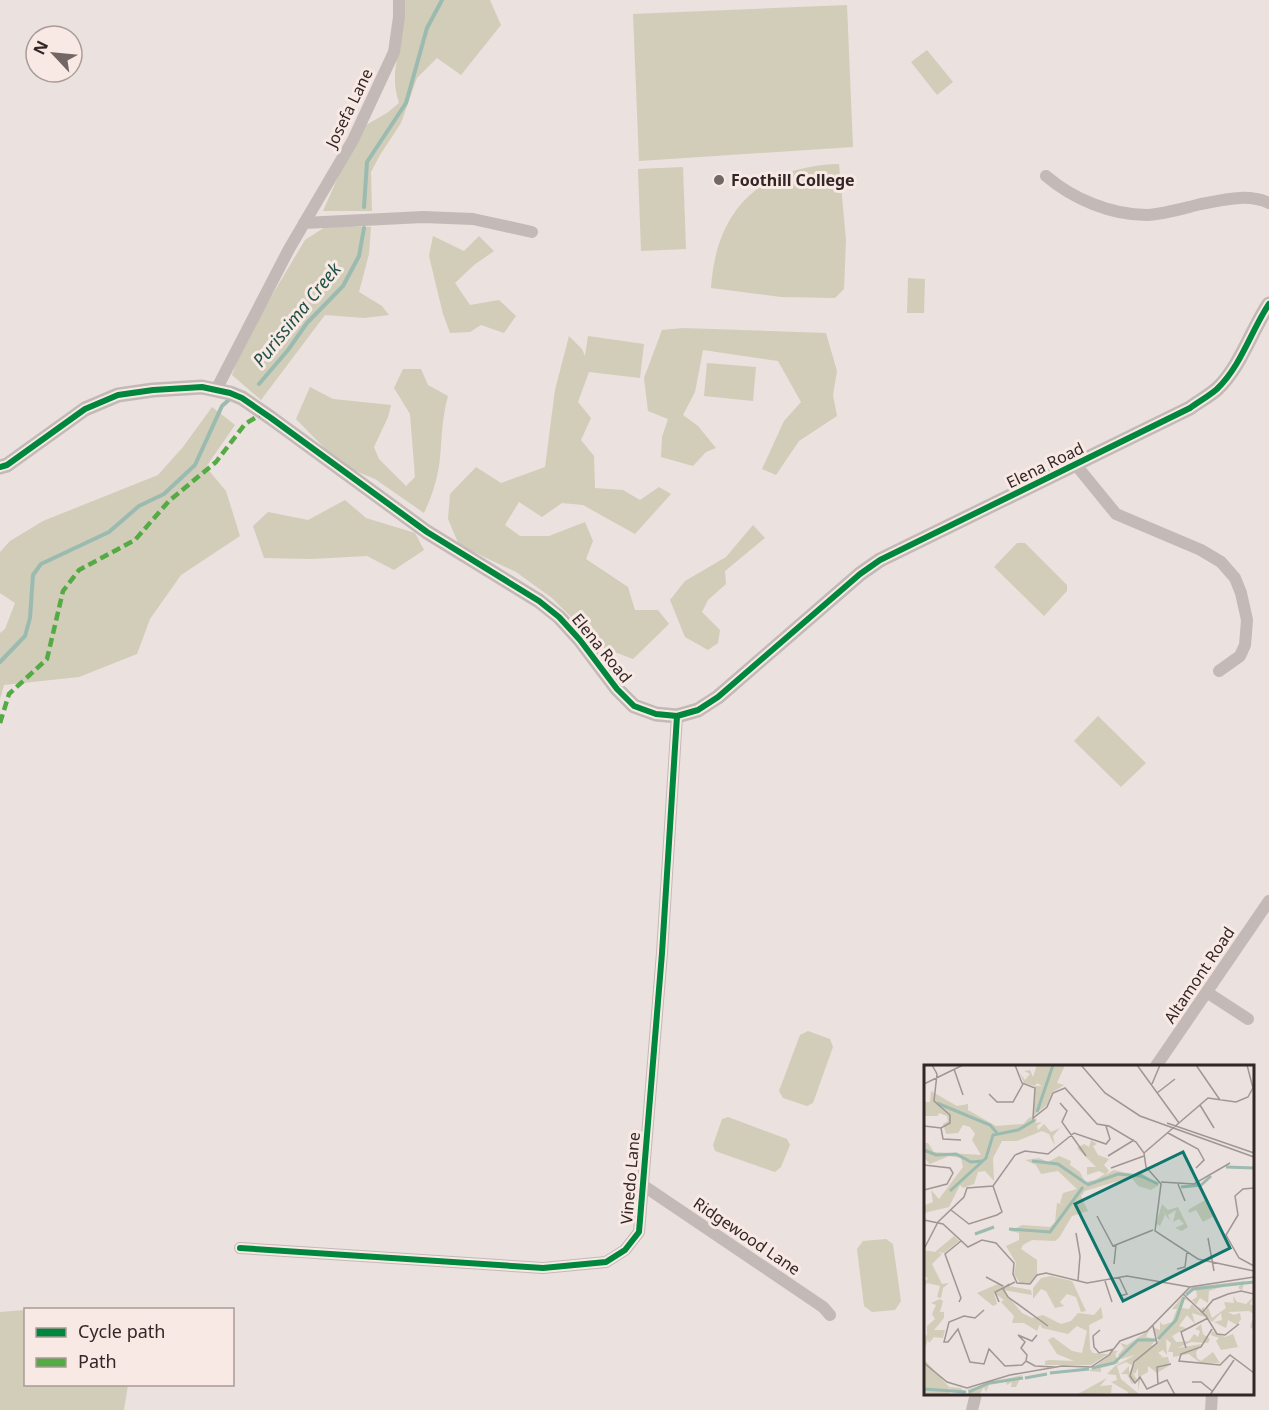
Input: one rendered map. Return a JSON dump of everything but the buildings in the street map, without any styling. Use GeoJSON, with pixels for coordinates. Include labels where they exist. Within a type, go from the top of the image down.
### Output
{"type":"FeatureCollection","features":[{"type":"Feature","properties":{"kind":"street","name":"Josefa Lane"},"geometry":{"type":"LineString","coordinates":[[216,390],[304,223],[353,140],[394,52],[399,0]]}},
{"type":"Feature","properties":{"kind":"street"},"geometry":{"type":"LineString","coordinates":[[1046,176],[1072,195],[1116,212],[1148,215],[1233,198],[1263,200],[1269,203]]}},
{"type":"Feature","properties":{"kind":"street"},"geometry":{"type":"LineString","coordinates":[[304,223],[423,216],[474,219],[532,232]]}},
{"type":"Feature","properties":{"kind":"street","name":"Elena Road"},"geometry":{"type":"LineString","coordinates":[[0,467],[7,465],[85,409],[118,395],[202,387],[230,393],[242,398],[427,532],[538,601],[559,617],[580,640],[617,689],[634,706],[656,714],[677,716],[698,710],[718,697],[830,599],[880,560],[1190,408],[1217,389],[1231,372],[1269,304]]}},
{"type":"Feature","properties":{"kind":"street"},"geometry":{"type":"LineString","coordinates":[[1076,465],[1116,514],[1201,550],[1221,562],[1235,578],[1247,620],[1245,645],[1240,656],[1219,671]]}},
{"type":"Feature","properties":{"kind":"street","name":"Vinedo Lane"},"geometry":{"type":"LineString","coordinates":[[240,1248],[543,1268],[606,1262],[625,1250],[639,1232],[644,1186],[665,919],[677,716]]}},
{"type":"Feature","properties":{"kind":"street","name":"Altamont Road"},"geometry":{"type":"LineString","coordinates":[[1157,1065],[1269,901]]}},
{"type":"Feature","properties":{"kind":"street"},"geometry":{"type":"LineString","coordinates":[[1208,993],[1248,1019]]}},
{"type":"Feature","properties":{"kind":"street","name":"Ridgewood Lane"},"geometry":{"type":"LineString","coordinates":[[644,1186],[823,1307],[831,1315]]}},
{"type":"Feature","properties":{"kind":"street"},"geometry":{"type":"LineString","coordinates":[[972,1410],[975,1395]]}},
{"type":"Feature","properties":{"kind":"street"},"geometry":{"type":"LineString","coordinates":[[1211,1410],[1212,1395]]}},
{"type":"Feature","properties":{"kind":"shaded area"},"geometry":{"type":"Polygon","coordinates":[[[405,0],[490,0],[501,25],[461,75],[437,58],[417,78],[401,123],[371,172],[372,211],[323,211],[359,129],[387,113],[399,103],[395,76],[403,29],[405,0]]]}},
{"type":"Feature","properties":{"kind":"shaded area"},"geometry":{"type":"Polygon","coordinates":[[[847,5],[853,147],[639,161],[633,14],[847,5]]]}},
{"type":"Feature","properties":{"kind":"shaded area"},"geometry":{"type":"Polygon","coordinates":[[[927,50],[953,82],[937,95],[911,62],[927,50]]]}},
{"type":"Feature","properties":{"kind":"shaded area"},"geometry":{"type":"Polygon","coordinates":[[[839,164],[846,240],[844,289],[835,298],[781,297],[711,288],[715,260],[722,236],[733,215],[747,198],[765,184],[786,173],[839,164]]]}},
{"type":"Feature","properties":{"kind":"shaded area"},"geometry":{"type":"Polygon","coordinates":[[[683,167],[686,249],[641,251],[638,169],[683,167]]]}},
{"type":"Feature","properties":{"kind":"shaded area"},"geometry":{"type":"Polygon","coordinates":[[[328,225],[371,227],[369,254],[359,292],[382,306],[389,315],[364,318],[325,315],[261,400],[232,375],[243,344],[305,240],[328,225]]]}},
{"type":"Feature","properties":{"kind":"shaded area"},"geometry":{"type":"Polygon","coordinates":[[[433,236],[464,251],[479,236],[494,251],[474,265],[455,283],[470,305],[499,300],[516,316],[504,333],[481,325],[470,332],[450,333],[429,256],[433,236]]]}},
{"type":"Feature","properties":{"kind":"shaded area"},"geometry":{"type":"Polygon","coordinates":[[[908,278],[925,279],[924,313],[907,313],[908,278]]]}},
{"type":"Feature","properties":{"kind":"shaded area"},"geometry":{"type":"Polygon","coordinates":[[[683,328],[826,333],[837,371],[833,395],[837,416],[799,441],[776,475],[762,469],[784,421],[801,402],[778,361],[703,350],[695,392],[683,415],[698,426],[716,448],[706,452],[693,466],[661,457],[662,437],[668,419],[648,411],[644,378],[662,330],[683,328]]]}},
{"type":"Feature","properties":{"kind":"shaded area"},"geometry":{"type":"Polygon","coordinates":[[[569,336],[582,349],[585,356],[588,336],[644,344],[640,378],[589,372],[578,402],[591,418],[581,440],[594,456],[595,488],[623,490],[640,500],[659,487],[671,494],[635,534],[583,505],[562,503],[542,517],[519,502],[505,525],[520,536],[549,536],[585,522],[593,541],[586,559],[628,587],[635,610],[658,610],[669,624],[633,659],[601,647],[552,598],[516,572],[459,545],[448,519],[450,494],[476,467],[501,483],[545,467],[555,390],[569,336]]]}},
{"type":"Feature","properties":{"kind":"shaded area"},"geometry":{"type":"Polygon","coordinates":[[[707,363],[756,367],[753,401],[704,396],[707,363]]]}},
{"type":"Feature","properties":{"kind":"shaded area"},"geometry":{"type":"Polygon","coordinates":[[[403,369],[421,369],[428,385],[448,396],[443,419],[438,473],[424,513],[375,479],[341,465],[296,419],[310,387],[333,399],[391,405],[374,447],[379,459],[406,486],[415,477],[410,414],[394,388],[403,369]]]}},
{"type":"Feature","properties":{"kind":"shaded area"},"geometry":{"type":"Polygon","coordinates":[[[212,407],[235,425],[206,467],[226,491],[240,536],[181,575],[150,619],[137,654],[79,677],[4,685],[0,699],[0,633],[5,629],[15,603],[0,593],[0,552],[10,541],[43,521],[158,475],[183,447],[212,407]]]}},
{"type":"Feature","properties":{"kind":"shaded area"},"geometry":{"type":"Polygon","coordinates":[[[345,500],[366,518],[415,533],[424,550],[394,570],[367,556],[311,559],[264,558],[253,526],[268,512],[308,520],[345,500]]]}},
{"type":"Feature","properties":{"kind":"shaded area"},"geometry":{"type":"Polygon","coordinates":[[[753,525],[765,538],[725,571],[726,584],[708,600],[702,612],[720,630],[718,643],[708,650],[685,637],[670,600],[685,581],[726,557],[753,525]]]}},
{"type":"Feature","properties":{"kind":"shaded area"},"geometry":{"type":"Polygon","coordinates":[[[1017,543],[1025,543],[1067,585],[1067,591],[1044,616],[994,567],[1017,543]]]}},
{"type":"Feature","properties":{"kind":"shaded area"},"geometry":{"type":"Polygon","coordinates":[[[1098,716],[1146,763],[1121,787],[1074,741],[1098,716]]]}},
{"type":"Feature","properties":{"kind":"shaded area"},"geometry":{"type":"Polygon","coordinates":[[[808,1031],[830,1039],[833,1047],[813,1103],[807,1106],[783,1098],[779,1091],[800,1035],[808,1031]]]}},
{"type":"Feature","properties":{"kind":"shaded area"},"geometry":{"type":"Polygon","coordinates":[[[728,1117],[787,1139],[790,1145],[781,1167],[775,1172],[715,1151],[713,1145],[722,1119],[728,1117]]]}},
{"type":"Feature","properties":{"kind":"shaded area"},"geometry":{"type":"Polygon","coordinates":[[[886,1239],[893,1244],[901,1301],[895,1310],[872,1312],[864,1306],[857,1249],[863,1241],[886,1239]]]}},
{"type":"Feature","properties":{"kind":"shaded area"},"geometry":{"type":"Polygon","coordinates":[[[24,1310],[24,1386],[128,1386],[124,1410],[0,1410],[0,1312],[24,1310]]]}},
{"type":"Feature","properties":{"kind":"waterway","name":"Purissima Creek"},"geometry":{"type":"LineString","coordinates":[[364,207],[367,162],[406,103],[427,28],[442,0]]}},
{"type":"Feature","properties":{"kind":"waterway","name":"Purissima Creek"},"geometry":{"type":"LineString","coordinates":[[259,384],[307,323],[343,286],[359,256],[364,228]]}},
{"type":"Feature","properties":{"kind":"waterway","name":"Purissima Creek"},"geometry":{"type":"LineString","coordinates":[[0,662],[25,636],[30,618],[33,575],[41,564],[109,532],[139,506],[164,494],[195,465],[222,406],[232,397]]}},
{"type":"Feature","properties":{"kind":"marked path"},"geometry":{"type":"LineString","coordinates":[[0,723],[9,694],[47,659],[63,591],[79,570],[135,540],[169,501],[216,462],[245,424],[263,413]]}},
{"type":"Feature","properties":{"kind":"cycle path"},"geometry":{"type":"LineString","coordinates":[[0,467],[7,465],[85,409],[118,395],[202,387],[230,393],[242,398],[271,418],[427,532],[539,601],[559,617],[580,640],[617,689],[634,706],[656,714],[677,716],[698,710],[718,697],[860,574],[880,560],[1190,408],[1207,397],[1233,370],[1269,304]]}},
{"type":"Feature","properties":{"kind":"cycle path"},"geometry":{"type":"LineString","coordinates":[[240,1248],[543,1268],[606,1262],[625,1250],[639,1232],[662,953],[677,716]]}},
{"type":"Feature","properties":{"kind":"place","name":"Foothill College"},"geometry":{"type":"Point","coordinates":[719,180]}}]}
